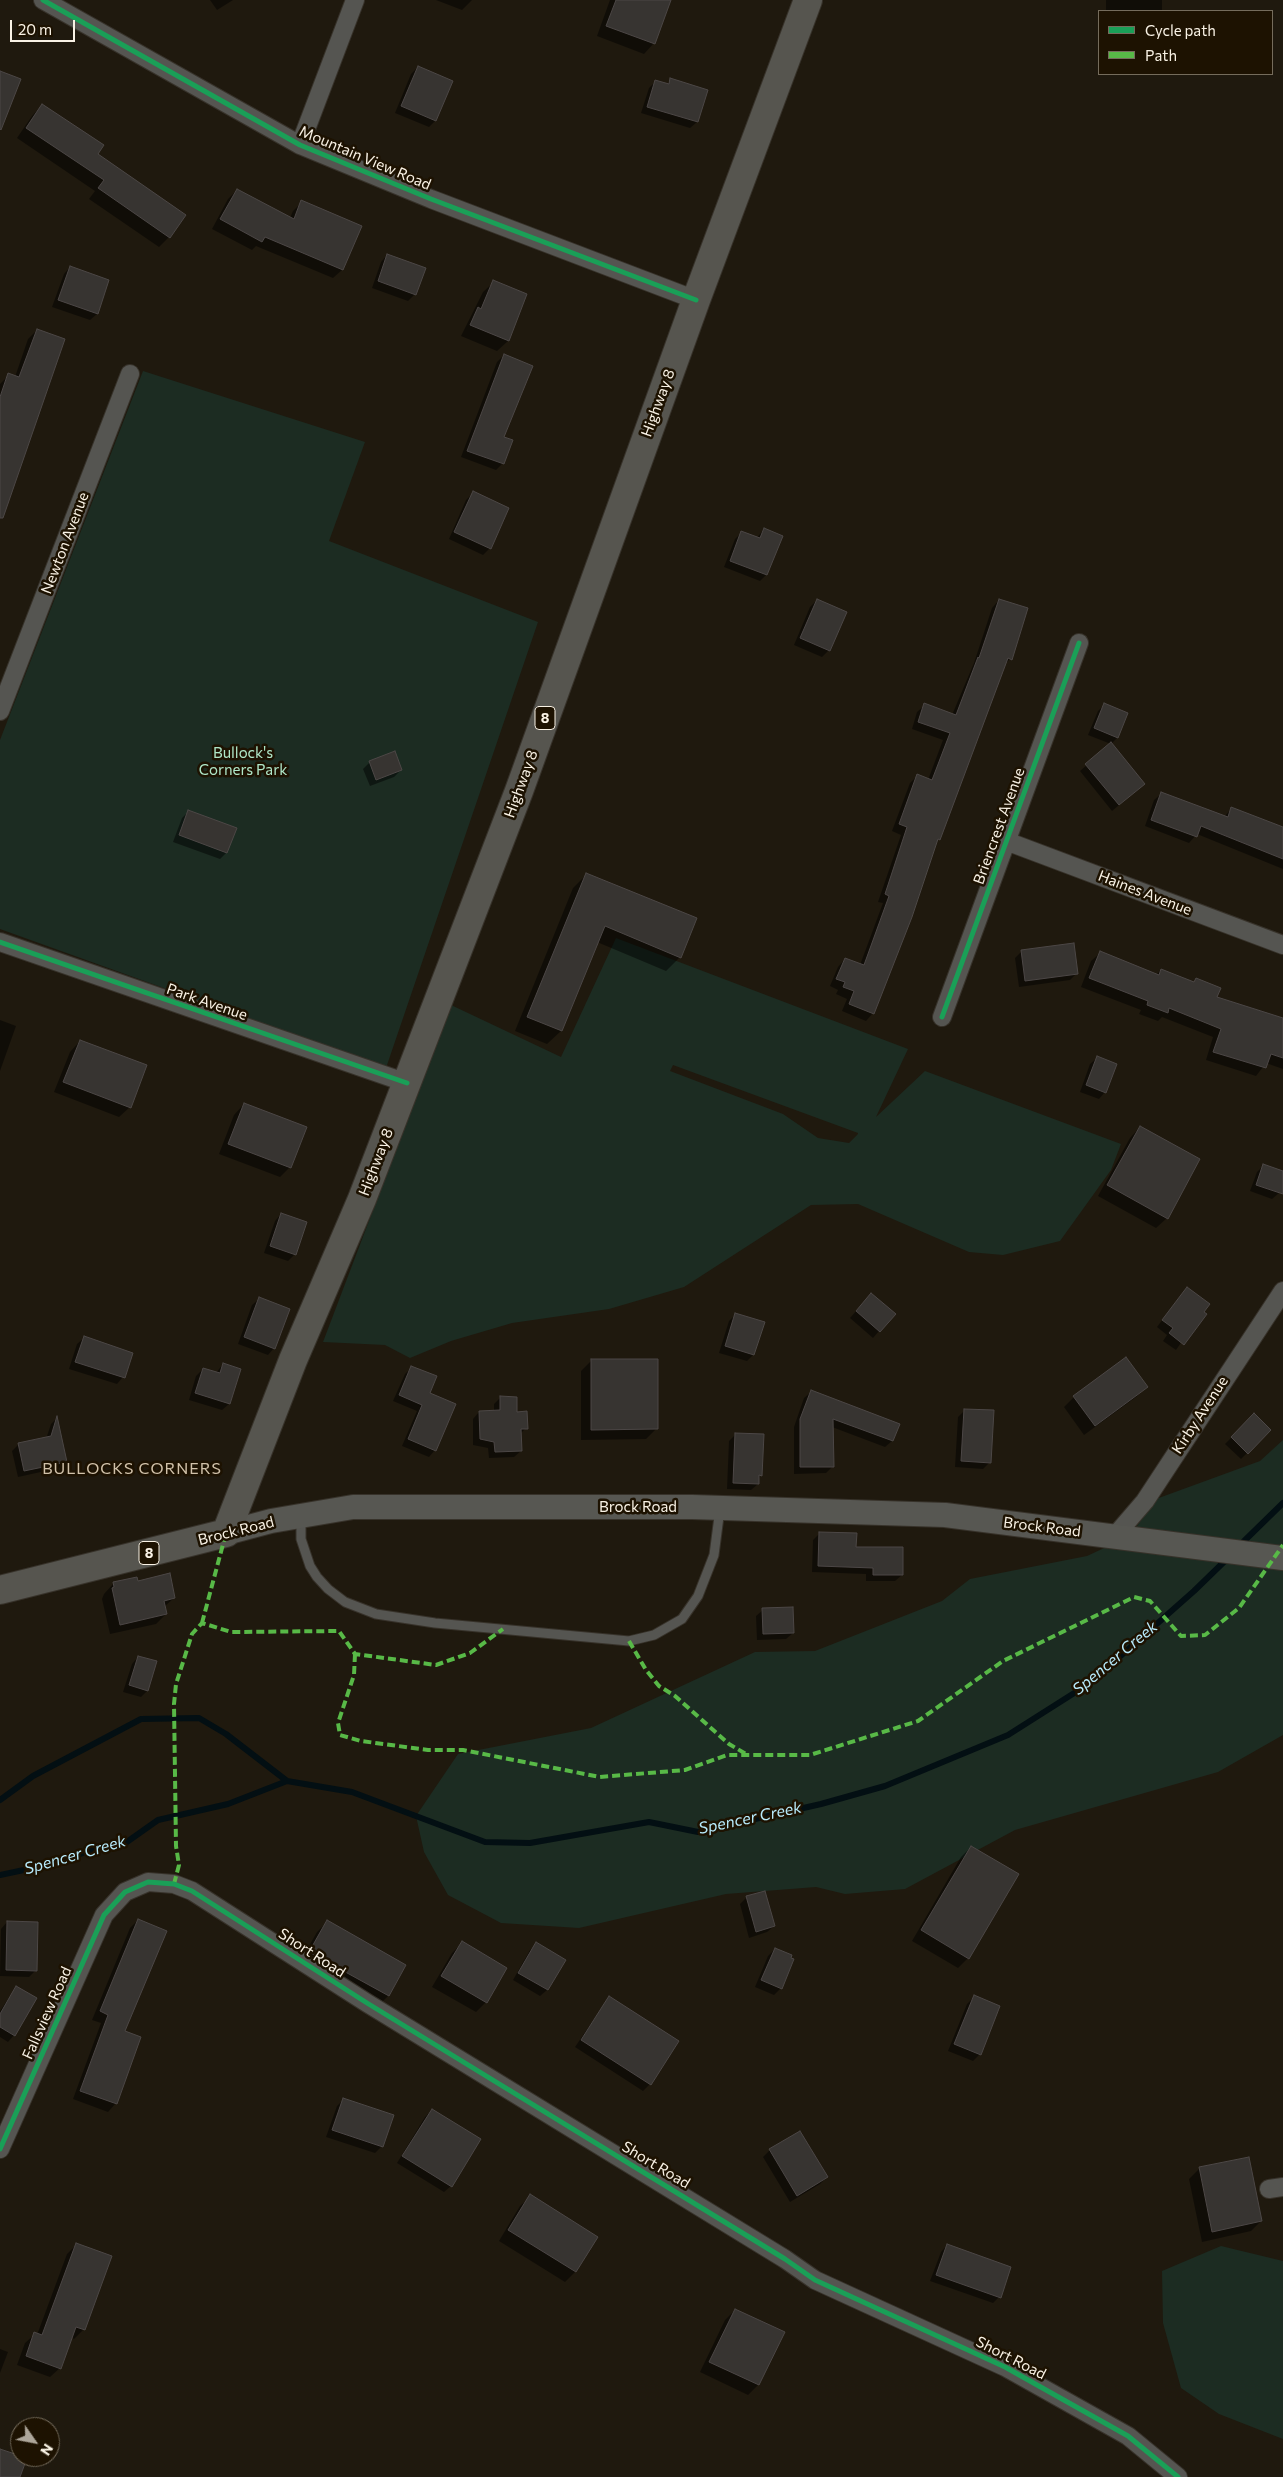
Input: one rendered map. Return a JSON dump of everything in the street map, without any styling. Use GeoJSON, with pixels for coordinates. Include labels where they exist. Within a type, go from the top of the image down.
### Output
{"type":"FeatureCollection","features":[{"type":"Feature","properties":{"kind":"main road","name":"Highway 8"},"geometry":{"type":"LineString","coordinates":[[226,1533],[294,1360],[362,1199],[519,790],[696,300],[808,0]]}},
{"type":"Feature","properties":{"kind":"main road","name":"Brock Road"},"geometry":{"type":"LineString","coordinates":[[0,1590],[226,1533],[353,1506],[720,1509],[945,1515],[1283,1558]]}},
{"type":"Feature","properties":{"kind":"street","name":"Mountain View Road"},"geometry":{"type":"LineString","coordinates":[[43,0],[300,145],[431,199],[696,300]]}},
{"type":"Feature","properties":{"kind":"street"},"geometry":{"type":"LineString","coordinates":[[300,145],[355,0]]}},
{"type":"Feature","properties":{"kind":"street","name":"Newton Avenue"},"geometry":{"type":"LineString","coordinates":[[0,711],[130,374]]}},
{"type":"Feature","properties":{"kind":"street","name":"Briencrest Avenue"},"geometry":{"type":"LineString","coordinates":[[942,1017],[1079,643]]}},
{"type":"Feature","properties":{"kind":"street","name":"Haines Avenue"},"geometry":{"type":"LineString","coordinates":[[1006,841],[1283,945]]}},
{"type":"Feature","properties":{"kind":"street","name":"Park Avenue"},"geometry":{"type":"LineString","coordinates":[[0,942],[407,1083]]}},
{"type":"Feature","properties":{"kind":"street","name":"Kirby Avenue"},"geometry":{"type":"LineString","coordinates":[[1114,1536],[1144,1501],[1283,1291]]}},
{"type":"Feature","properties":{"kind":"street","name":"Short Road"},"geometry":{"type":"LineString","coordinates":[[125,1892],[148,1882],[174,1884],[192,1891],[367,2003],[785,2258],[815,2280],[1005,2367],[1128,2436],[1178,2477]]}},
{"type":"Feature","properties":{"kind":"street","name":"Fallsview Road"},"geometry":{"type":"LineString","coordinates":[[0,2149],[104,1915],[125,1892]]}},
{"type":"Feature","properties":{"kind":"lane"},"geometry":{"type":"LineString","coordinates":[[301,1516],[301,1539],[310,1566],[328,1589],[344,1602],[376,1614],[435,1623],[629,1641],[654,1635],[682,1619],[698,1596],[714,1555],[720,1509]]}},
{"type":"Feature","properties":{"kind":"green space","name":"Bullock's Corners Park"},"geometry":{"type":"Polygon","coordinates":[[[143,371],[365,442],[329,541],[538,622],[386,1068],[0,929],[0,740],[143,371]]]}},
{"type":"Feature","properties":{"kind":"green space"},"geometry":{"type":"Polygon","coordinates":[[[616,938],[908,1049],[876,1117],[925,1071],[1121,1144],[1111,1170],[1060,1241],[1003,1255],[969,1252],[858,1204],[811,1205],[684,1287],[609,1309],[512,1323],[451,1341],[410,1358],[385,1345],[323,1342],[451,1005],[561,1057],[616,938]],[[673,1065],[670,1071],[783,1114],[818,1138],[849,1143],[858,1133],[673,1065]]]}},
{"type":"Feature","properties":{"kind":"green space"},"geometry":{"type":"Polygon","coordinates":[[[1283,1440],[1283,1735],[1218,1772],[1015,1830],[905,1889],[845,1894],[816,1887],[726,1894],[579,1928],[501,1923],[448,1895],[424,1852],[416,1816],[458,1754],[591,1728],[755,1652],[815,1651],[942,1601],[970,1579],[1087,1556],[1130,1536],[1156,1499],[1260,1461],[1283,1440]]]}},
{"type":"Feature","properties":{"kind":"green space"},"geometry":{"type":"Polygon","coordinates":[[[1221,2246],[1283,2261],[1283,2439],[1219,2414],[1181,2388],[1163,2323],[1162,2271],[1221,2246]]]}},
{"type":"Feature","properties":{"kind":"building"},"geometry":{"type":"Polygon","coordinates":[[[616,0],[671,0],[655,44],[606,26],[616,0]]]}},
{"type":"Feature","properties":{"kind":"building"},"geometry":{"type":"Polygon","coordinates":[[[418,66],[453,81],[436,121],[401,106],[418,66]]]}},
{"type":"Feature","properties":{"kind":"building"},"geometry":{"type":"Polygon","coordinates":[[[0,71],[21,79],[1,130],[0,129],[0,71]]]}},
{"type":"Feature","properties":{"kind":"building"},"geometry":{"type":"Polygon","coordinates":[[[670,78],[708,90],[698,122],[647,107],[655,80],[669,84],[670,78]]]}},
{"type":"Feature","properties":{"kind":"building"},"geometry":{"type":"Polygon","coordinates":[[[42,104],[104,145],[98,154],[186,215],[170,238],[98,188],[104,180],[26,128],[42,104]]]}},
{"type":"Feature","properties":{"kind":"building"},"geometry":{"type":"Polygon","coordinates":[[[237,189],[294,219],[301,200],[362,226],[343,270],[265,237],[262,242],[220,219],[237,189]]]}},
{"type":"Feature","properties":{"kind":"building"},"geometry":{"type":"Polygon","coordinates":[[[387,254],[426,268],[416,295],[378,281],[387,254]]]}},
{"type":"Feature","properties":{"kind":"building"},"geometry":{"type":"Polygon","coordinates":[[[70,266],[109,280],[98,314],[58,300],[70,266]]]}},
{"type":"Feature","properties":{"kind":"building"},"geometry":{"type":"Polygon","coordinates":[[[493,280],[527,294],[509,341],[470,325],[478,307],[481,309],[493,280]]]}},
{"type":"Feature","properties":{"kind":"building"},"geometry":{"type":"Polygon","coordinates":[[[37,329],[65,339],[3,518],[0,518],[0,397],[8,373],[19,377],[37,329]]]}},
{"type":"Feature","properties":{"kind":"building"},"geometry":{"type":"Polygon","coordinates":[[[504,354],[533,366],[504,437],[513,440],[504,464],[467,451],[504,354]]]}},
{"type":"Feature","properties":{"kind":"building"},"geometry":{"type":"Polygon","coordinates":[[[473,491],[509,508],[491,549],[454,532],[473,491]]]}},
{"type":"Feature","properties":{"kind":"building"},"geometry":{"type":"Polygon","coordinates":[[[764,528],[783,536],[767,575],[730,561],[741,531],[760,538],[764,528]]]}},
{"type":"Feature","properties":{"kind":"building"},"geometry":{"type":"Polygon","coordinates":[[[817,599],[847,612],[830,651],[800,638],[817,599]]]}},
{"type":"Feature","properties":{"kind":"building"},"geometry":{"type":"Polygon","coordinates":[[[999,599],[1028,608],[1012,660],[1008,658],[940,840],[938,839],[912,917],[874,1014],[849,1004],[854,991],[843,987],[845,982],[836,979],[845,958],[864,965],[889,896],[885,894],[907,827],[899,824],[917,774],[932,780],[950,733],[918,722],[924,703],[956,715],[979,658],[999,599]]]}},
{"type":"Feature","properties":{"kind":"building"},"geometry":{"type":"Polygon","coordinates":[[[1104,703],[1128,713],[1118,738],[1094,728],[1104,703]]]}},
{"type":"Feature","properties":{"kind":"building"},"geometry":{"type":"Polygon","coordinates":[[[1111,742],[1145,784],[1119,805],[1085,764],[1111,742]]]}},
{"type":"Feature","properties":{"kind":"building"},"geometry":{"type":"Polygon","coordinates":[[[395,751],[402,770],[376,780],[369,761],[395,751]]]}},
{"type":"Feature","properties":{"kind":"building"},"geometry":{"type":"Polygon","coordinates":[[[1161,792],[1228,817],[1231,807],[1283,827],[1283,859],[1201,826],[1197,837],[1151,820],[1161,792]]]}},
{"type":"Feature","properties":{"kind":"building"},"geometry":{"type":"Polygon","coordinates":[[[188,810],[237,828],[227,853],[179,835],[188,810]]]}},
{"type":"Feature","properties":{"kind":"building"},"geometry":{"type":"Polygon","coordinates":[[[586,873],[697,918],[681,958],[605,926],[562,1031],[527,1017],[586,873]]]}},
{"type":"Feature","properties":{"kind":"building"},"geometry":{"type":"Polygon","coordinates":[[[1074,943],[1078,974],[1025,981],[1021,950],[1074,943]]]}},
{"type":"Feature","properties":{"kind":"building"},"geometry":{"type":"Polygon","coordinates":[[[1100,951],[1159,975],[1161,969],[1194,982],[1196,978],[1221,988],[1217,997],[1283,1018],[1283,1058],[1271,1054],[1266,1068],[1213,1052],[1221,1029],[1169,1008],[1168,1013],[1147,1005],[1148,1001],[1089,978],[1100,951]]]}},
{"type":"Feature","properties":{"kind":"building"},"geometry":{"type":"Polygon","coordinates":[[[80,1040],[147,1065],[131,1108],[63,1082],[80,1040]]]}},
{"type":"Feature","properties":{"kind":"building"},"geometry":{"type":"Polygon","coordinates":[[[1097,1056],[1117,1064],[1106,1093],[1086,1085],[1097,1056]]]}},
{"type":"Feature","properties":{"kind":"building"},"geometry":{"type":"Polygon","coordinates":[[[244,1103],[307,1127],[291,1168],[228,1144],[244,1103]]]}},
{"type":"Feature","properties":{"kind":"building"},"geometry":{"type":"Polygon","coordinates":[[[1140,1126],[1200,1159],[1168,1219],[1107,1185],[1140,1126]]]}},
{"type":"Feature","properties":{"kind":"building"},"geometry":{"type":"Polygon","coordinates":[[[1263,1164],[1283,1171],[1283,1194],[1256,1185],[1263,1164]]]}},
{"type":"Feature","properties":{"kind":"building"},"geometry":{"type":"Polygon","coordinates":[[[281,1213],[307,1222],[296,1255],[270,1246],[281,1213]]]}},
{"type":"Feature","properties":{"kind":"building"},"geometry":{"type":"Polygon","coordinates":[[[1187,1287],[1210,1304],[1204,1312],[1207,1314],[1184,1345],[1169,1333],[1173,1328],[1162,1320],[1187,1287]]]}},
{"type":"Feature","properties":{"kind":"building"},"geometry":{"type":"Polygon","coordinates":[[[871,1293],[896,1314],[880,1332],[856,1311],[871,1293]]]}},
{"type":"Feature","properties":{"kind":"building"},"geometry":{"type":"Polygon","coordinates":[[[259,1297],[290,1309],[275,1349],[244,1337],[259,1297]]]}},
{"type":"Feature","properties":{"kind":"building"},"geometry":{"type":"Polygon","coordinates":[[[735,1313],[765,1322],[754,1355],[725,1346],[735,1313]]]}},
{"type":"Feature","properties":{"kind":"building"},"geometry":{"type":"Polygon","coordinates":[[[84,1336],[133,1353],[125,1378],[75,1362],[84,1336]]]}},
{"type":"Feature","properties":{"kind":"building"},"geometry":{"type":"Polygon","coordinates":[[[1126,1357],[1148,1387],[1095,1426],[1073,1396],[1126,1357]]]}},
{"type":"Feature","properties":{"kind":"building"},"geometry":{"type":"Polygon","coordinates":[[[591,1359],[658,1359],[658,1429],[591,1430],[591,1359]]]}},
{"type":"Feature","properties":{"kind":"building"},"geometry":{"type":"Polygon","coordinates":[[[223,1363],[241,1369],[230,1404],[195,1393],[203,1368],[220,1373],[223,1363]]]}},
{"type":"Feature","properties":{"kind":"building"},"geometry":{"type":"Polygon","coordinates":[[[411,1366],[437,1376],[430,1393],[456,1404],[436,1451],[408,1439],[422,1405],[399,1395],[411,1366]]]}},
{"type":"Feature","properties":{"kind":"building"},"geometry":{"type":"Polygon","coordinates":[[[811,1390],[900,1424],[893,1441],[833,1419],[834,1467],[800,1467],[800,1419],[811,1390]]]}},
{"type":"Feature","properties":{"kind":"building"},"geometry":{"type":"Polygon","coordinates":[[[500,1396],[517,1397],[517,1412],[527,1411],[528,1429],[521,1429],[522,1451],[495,1452],[494,1442],[480,1439],[479,1411],[500,1410],[500,1396]]]}},
{"type":"Feature","properties":{"kind":"building"},"geometry":{"type":"Polygon","coordinates":[[[964,1409],[994,1410],[991,1463],[961,1461],[964,1409]]]}},
{"type":"Feature","properties":{"kind":"building"},"geometry":{"type":"Polygon","coordinates":[[[1254,1413],[1271,1430],[1248,1454],[1231,1437],[1254,1413]]]}},
{"type":"Feature","properties":{"kind":"building"},"geometry":{"type":"Polygon","coordinates":[[[57,1416],[67,1462],[24,1471],[18,1443],[51,1436],[57,1416]]]}},
{"type":"Feature","properties":{"kind":"building"},"geometry":{"type":"Polygon","coordinates":[[[735,1433],[764,1434],[762,1476],[759,1475],[759,1484],[733,1483],[735,1433]]]}},
{"type":"Feature","properties":{"kind":"building"},"geometry":{"type":"Polygon","coordinates":[[[819,1532],[857,1533],[856,1547],[903,1547],[903,1575],[873,1575],[873,1568],[818,1566],[819,1532]]]}},
{"type":"Feature","properties":{"kind":"building"},"geometry":{"type":"Polygon","coordinates":[[[170,1573],[175,1598],[164,1601],[167,1614],[120,1625],[112,1588],[114,1587],[113,1582],[137,1577],[138,1581],[170,1573]]]}},
{"type":"Feature","properties":{"kind":"building"},"geometry":{"type":"Polygon","coordinates":[[[793,1607],[794,1633],[763,1634],[762,1608],[793,1607]]]}},
{"type":"Feature","properties":{"kind":"building"},"geometry":{"type":"Polygon","coordinates":[[[138,1656],[157,1661],[148,1691],[129,1685],[138,1656]]]}},
{"type":"Feature","properties":{"kind":"building"},"geometry":{"type":"Polygon","coordinates":[[[971,1846],[1019,1874],[969,1959],[921,1930],[971,1846]]]}},
{"type":"Feature","properties":{"kind":"building"},"geometry":{"type":"Polygon","coordinates":[[[765,1891],[775,1926],[756,1932],[746,1896],[765,1891]]]}},
{"type":"Feature","properties":{"kind":"building"},"geometry":{"type":"Polygon","coordinates":[[[138,1919],[167,1931],[125,2031],[141,2037],[117,2104],[80,2091],[108,2015],[100,2011],[138,1919]]]}},
{"type":"Feature","properties":{"kind":"building"},"geometry":{"type":"Polygon","coordinates":[[[327,1920],[406,1965],[389,1996],[309,1952],[327,1920]]]}},
{"type":"Feature","properties":{"kind":"building"},"geometry":{"type":"Polygon","coordinates":[[[7,1921],[38,1922],[37,1971],[6,1970],[7,1921]]]}},
{"type":"Feature","properties":{"kind":"building"},"geometry":{"type":"Polygon","coordinates":[[[462,1941],[507,1968],[487,2003],[441,1976],[462,1941]]]}},
{"type":"Feature","properties":{"kind":"building"},"geometry":{"type":"Polygon","coordinates":[[[536,1942],[566,1960],[548,1990],[518,1973],[536,1942]]]}},
{"type":"Feature","properties":{"kind":"building"},"geometry":{"type":"Polygon","coordinates":[[[775,1948],[792,1955],[791,1958],[794,1959],[782,1989],[761,1980],[775,1948]]]}},
{"type":"Feature","properties":{"kind":"building"},"geometry":{"type":"Polygon","coordinates":[[[16,1986],[37,1998],[15,2036],[0,2027],[0,2014],[16,1986]]]}},
{"type":"Feature","properties":{"kind":"building"},"geometry":{"type":"Polygon","coordinates":[[[974,1995],[1000,2006],[981,2055],[954,2044],[974,1995]]]}},
{"type":"Feature","properties":{"kind":"building"},"geometry":{"type":"Polygon","coordinates":[[[609,1996],[679,2041],[651,2085],[581,2040],[609,1996]]]}},
{"type":"Feature","properties":{"kind":"building"},"geometry":{"type":"Polygon","coordinates":[[[343,2098],[394,2115],[383,2147],[332,2130],[343,2098]]]}},
{"type":"Feature","properties":{"kind":"building"},"geometry":{"type":"Polygon","coordinates":[[[432,2109],[481,2139],[452,2187],[402,2156],[432,2109]]]}},
{"type":"Feature","properties":{"kind":"building"},"geometry":{"type":"Polygon","coordinates":[[[800,2131],[828,2177],[797,2196],[769,2149],[800,2131]]]}},
{"type":"Feature","properties":{"kind":"building"},"geometry":{"type":"Polygon","coordinates":[[[1249,2157],[1262,2221],[1212,2232],[1199,2167],[1249,2157]]]}},
{"type":"Feature","properties":{"kind":"building"},"geometry":{"type":"Polygon","coordinates":[[[530,2194],[598,2237],[576,2272],[508,2230],[530,2194]]]}},
{"type":"Feature","properties":{"kind":"building"},"geometry":{"type":"Polygon","coordinates":[[[76,2243],[112,2256],[85,2330],[76,2327],[61,2369],[26,2356],[34,2332],[42,2335],[76,2243]]]}},
{"type":"Feature","properties":{"kind":"building"},"geometry":{"type":"Polygon","coordinates":[[[947,2244],[1011,2267],[1001,2298],[936,2275],[947,2244]]]}},
{"type":"Feature","properties":{"kind":"building"},"geometry":{"type":"Polygon","coordinates":[[[735,2309],[785,2332],[759,2385],[709,2362],[735,2309]]]}},
{"type":"Feature","properties":{"kind":"building"},"geometry":{"type":"Polygon","coordinates":[[[0,2449],[10,2452],[10,2467],[24,2467],[20,2477],[0,2477],[0,2449]]]}},
{"type":"Feature","properties":{"kind":"waterway","name":"Spencer Creek"},"geometry":{"type":"LineString","coordinates":[[1239,1546],[1283,1503]]}},
{"type":"Feature","properties":{"kind":"waterway","name":"Spencer Creek"},"geometry":{"type":"LineString","coordinates":[[0,1875],[52,1864],[103,1846],[124,1844],[158,1820],[228,1804],[287,1781],[352,1792],[485,1842],[530,1843],[649,1822],[698,1832],[821,1804],[885,1786],[1008,1735],[1090,1683],[1194,1591],[1229,1557]]}},
{"type":"Feature","properties":{"kind":"waterway"},"geometry":{"type":"LineString","coordinates":[[0,1800],[33,1776],[141,1719],[199,1718],[226,1734],[287,1781]]}},
{"type":"Feature","properties":{"kind":"marked path"},"geometry":{"type":"LineString","coordinates":[[202,1623],[226,1533]]}},
{"type":"Feature","properties":{"kind":"marked path"},"geometry":{"type":"LineString","coordinates":[[355,1654],[354,1675],[338,1723],[340,1735],[361,1741],[428,1750],[463,1750],[600,1777],[685,1770],[727,1755],[810,1755],[918,1721],[1003,1661],[1134,1597],[1150,1601],[1181,1636],[1205,1635],[1239,1608],[1283,1545]]}},
{"type":"Feature","properties":{"kind":"marked path"},"geometry":{"type":"LineString","coordinates":[[174,1884],[179,1865],[176,1846],[174,1704],[176,1684],[192,1634],[202,1623],[231,1632],[339,1631],[355,1654],[436,1665],[470,1653],[503,1629]]}},
{"type":"Feature","properties":{"kind":"marked path"},"geometry":{"type":"LineString","coordinates":[[629,1641],[646,1670],[659,1686],[675,1696],[729,1744],[746,1754]]}},
{"type":"Feature","properties":{"kind":"cycle path"},"geometry":{"type":"LineString","coordinates":[[43,0],[300,145],[431,199],[696,300]]}},
{"type":"Feature","properties":{"kind":"cycle path"},"geometry":{"type":"LineString","coordinates":[[942,1017],[1079,643]]}},
{"type":"Feature","properties":{"kind":"cycle path"},"geometry":{"type":"LineString","coordinates":[[0,942],[407,1083]]}},
{"type":"Feature","properties":{"kind":"cycle path"},"geometry":{"type":"LineString","coordinates":[[0,2149],[104,1915],[125,1892],[148,1882],[174,1884],[192,1891],[367,2003],[785,2259],[815,2280],[1005,2367],[1128,2436],[1178,2477]]}},
{"type":"Feature","properties":{"kind":"district","name":"BULLOCKS CORNERS"},"geometry":{"type":"Point","coordinates":[132,1469]}}]}
